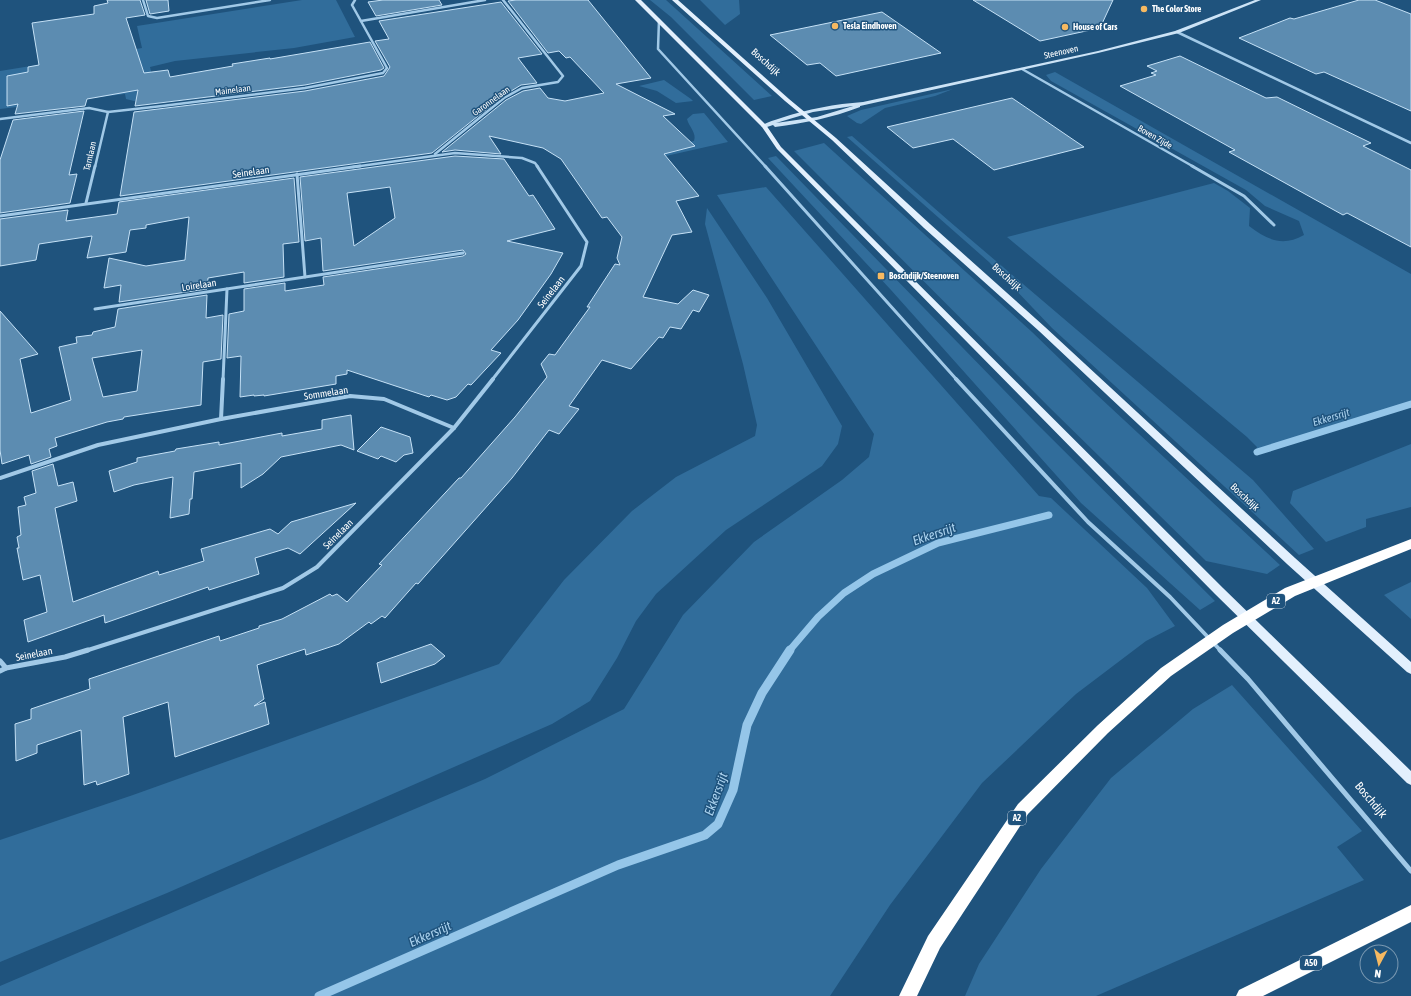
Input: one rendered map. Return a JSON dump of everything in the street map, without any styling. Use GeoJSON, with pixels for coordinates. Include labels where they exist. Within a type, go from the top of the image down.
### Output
{"type":"FeatureCollection","features":[{"type":"Feature","properties":{"kind":"highway","name":"A2"},"geometry":{"type":"LineString","coordinates":[[908,996],[934,942],[1023,809],[1103,729],[1166,672],[1228,629],[1290,592],[1395,549],[1411,544]]}},
{"type":"Feature","properties":{"kind":"highway","name":"A50"},"geometry":{"type":"LineString","coordinates":[[1245,996],[1376,929],[1411,913]]}},
{"type":"Feature","properties":{"kind":"main road"},"geometry":{"type":"LineString","coordinates":[[638,0],[764,126],[779,148],[1219,591],[1411,779]]}},
{"type":"Feature","properties":{"kind":"main road","name":"Boschdijk"},"geometry":{"type":"LineString","coordinates":[[675,0],[813,122],[1042,329],[1291,561],[1411,669]]}},
{"type":"Feature","properties":{"kind":"street"},"geometry":{"type":"LineString","coordinates":[[142,0],[148,16],[157,18],[270,0]]}},
{"type":"Feature","properties":{"kind":"street","name":"Mainelaan"},"geometry":{"type":"LineString","coordinates":[[0,119],[89,108],[108,112],[305,88],[374,76],[383,73],[387,68],[352,5],[355,0]]}},
{"type":"Feature","properties":{"kind":"street"},"geometry":{"type":"LineString","coordinates":[[361,21],[485,0]]}},
{"type":"Feature","properties":{"kind":"street","name":"Garonnelaan"},"geometry":{"type":"LineString","coordinates":[[434,154],[504,98],[522,88],[558,82],[563,76],[502,0]]}},
{"type":"Feature","properties":{"kind":"street","name":"Steenoven"},"geometry":{"type":"LineString","coordinates":[[764,126],[813,122],[835,116],[863,104],[1022,69],[1177,32],[1259,0]]}},
{"type":"Feature","properties":{"kind":"street","name":"Boschdijk"},"geometry":{"type":"LineString","coordinates":[[659,20],[658,49],[1004,432],[1088,522],[1170,597],[1248,679],[1411,871]]}},
{"type":"Feature","properties":{"kind":"street"},"geometry":{"type":"LineString","coordinates":[[1177,32],[1411,143]]}},
{"type":"Feature","properties":{"kind":"street","name":"Boven Zijde"},"geometry":{"type":"LineString","coordinates":[[1022,69],[1244,196],[1274,225]]}},
{"type":"Feature","properties":{"kind":"street","name":"Steenoven"},"geometry":{"type":"LineString","coordinates":[[764,126],[801,112],[837,104],[863,104]]}},
{"type":"Feature","properties":{"kind":"street","name":"Tarnlaan"},"geometry":{"type":"LineString","coordinates":[[86,203],[108,112]]}},
{"type":"Feature","properties":{"kind":"street","name":"Seinelaan"},"geometry":{"type":"LineString","coordinates":[[0,216],[434,154],[455,153],[522,158],[535,164],[587,242],[581,266],[454,428],[317,567],[283,588],[64,657],[6,668],[0,661]]}},
{"type":"Feature","properties":{"kind":"street"},"geometry":{"type":"LineString","coordinates":[[297,174],[306,277]]}},
{"type":"Feature","properties":{"kind":"street","name":"Loirelaan"},"geometry":{"type":"LineString","coordinates":[[95,309],[463,253]]}},
{"type":"Feature","properties":{"kind":"street"},"geometry":{"type":"LineString","coordinates":[[221,419],[227,289]]}},
{"type":"Feature","properties":{"kind":"street","name":"Sommelaan"},"geometry":{"type":"LineString","coordinates":[[0,478],[98,445],[221,419],[350,396],[384,399],[454,428]]}},
{"type":"Feature","properties":{"kind":"street"},"geometry":{"type":"LineString","coordinates":[[0,671],[6,668]]}},
{"type":"Feature","properties":{"kind":"shaded area"},"geometry":{"type":"Polygon","coordinates":[[[302,0],[336,0],[355,37],[294,48],[175,61],[150,67],[157,97],[134,101],[126,99],[125,94],[0,109],[0,71],[142,48],[137,26],[302,0]]]}},
{"type":"Feature","properties":{"kind":"shaded area"},"geometry":{"type":"Polygon","coordinates":[[[650,0],[666,0],[772,96],[754,100],[671,17],[650,0]]]}},
{"type":"Feature","properties":{"kind":"shaded area"},"geometry":{"type":"Polygon","coordinates":[[[700,0],[739,0],[740,14],[725,25],[700,0]]]}},
{"type":"Feature","properties":{"kind":"shaded area"},"geometry":{"type":"Polygon","coordinates":[[[1055,72],[1411,274],[1411,403],[1256,451],[1257,447],[1247,437],[1007,237],[1214,183],[1228,191],[1250,208],[1249,226],[1262,235],[1275,240],[1289,241],[1304,235],[1299,221],[1265,206],[1246,190],[1051,81],[1046,75],[1055,72]]]}},
{"type":"Feature","properties":{"kind":"shaded area"},"geometry":{"type":"Polygon","coordinates":[[[664,80],[693,101],[676,103],[657,91],[639,86],[664,80]]]}},
{"type":"Feature","properties":{"kind":"shaded area"},"geometry":{"type":"Polygon","coordinates":[[[953,89],[935,96],[885,108],[861,124],[847,116],[861,110],[953,89]]]}},
{"type":"Feature","properties":{"kind":"shaded area"},"geometry":{"type":"Polygon","coordinates":[[[704,113],[728,142],[635,163],[664,148],[694,141],[694,133],[687,119],[693,114],[704,113]]]}},
{"type":"Feature","properties":{"kind":"shaded area"},"geometry":{"type":"Polygon","coordinates":[[[852,136],[949,221],[1253,480],[1314,549],[1299,555],[1052,328],[989,262],[847,137],[852,136]]]}},
{"type":"Feature","properties":{"kind":"shaded area"},"geometry":{"type":"Polygon","coordinates":[[[824,143],[1032,332],[1096,394],[1280,565],[1267,574],[1206,561],[1051,409],[794,151],[824,143]]]}},
{"type":"Feature","properties":{"kind":"shaded area"},"geometry":{"type":"Polygon","coordinates":[[[776,156],[1035,422],[1215,601],[1200,610],[1081,503],[891,290],[768,158],[776,156]]]}},
{"type":"Feature","properties":{"kind":"shaded area"},"geometry":{"type":"Polygon","coordinates":[[[766,187],[1039,496],[1051,498],[1147,588],[1175,626],[1146,641],[1076,694],[982,783],[890,905],[830,996],[0,996],[0,986],[485,779],[624,709],[683,615],[754,542],[842,480],[869,457],[874,434],[717,195],[766,187]]]}},
{"type":"Feature","properties":{"kind":"shaded area"},"geometry":{"type":"Polygon","coordinates":[[[707,208],[767,298],[842,426],[838,444],[822,466],[726,530],[656,594],[636,621],[617,658],[590,701],[552,724],[167,893],[0,962],[0,840],[133,795],[499,664],[564,580],[632,511],[676,477],[755,436],[757,425],[743,364],[705,224],[707,208]]]}},
{"type":"Feature","properties":{"kind":"shaded area"},"geometry":{"type":"Polygon","coordinates":[[[1411,444],[1411,507],[1366,519],[1366,527],[1326,542],[1290,503],[1293,491],[1411,444]]]}},
{"type":"Feature","properties":{"kind":"shaded area"},"geometry":{"type":"Polygon","coordinates":[[[1411,582],[1411,619],[1384,595],[1411,582]]]}},
{"type":"Feature","properties":{"kind":"shaded area"},"geometry":{"type":"Polygon","coordinates":[[[1232,685],[1362,831],[1337,847],[1364,880],[1096,996],[965,996],[979,964],[1041,869],[1111,778],[1193,709],[1232,685]]]}},
{"type":"Feature","properties":{"kind":"building"},"geometry":{"type":"Polygon","coordinates":[[[107,0],[140,0],[145,15],[126,18],[144,73],[168,70],[170,77],[233,66],[232,64],[370,42],[384,68],[381,70],[305,85],[135,106],[138,90],[87,99],[85,106],[15,114],[18,104],[7,106],[7,76],[28,72],[28,67],[39,65],[32,23],[94,14],[94,6],[108,3],[107,0]]]}},
{"type":"Feature","properties":{"kind":"building"},"geometry":{"type":"Polygon","coordinates":[[[146,0],[168,0],[169,11],[150,14],[146,0]]]}},
{"type":"Feature","properties":{"kind":"building"},"geometry":{"type":"Polygon","coordinates":[[[383,0],[439,0],[442,5],[376,16],[368,2],[383,0]]]}},
{"type":"Feature","properties":{"kind":"building"},"geometry":{"type":"Polygon","coordinates":[[[588,0],[651,78],[616,84],[675,114],[663,116],[695,146],[664,154],[699,196],[676,201],[692,232],[672,235],[643,297],[678,304],[693,290],[709,295],[699,312],[693,310],[681,329],[670,327],[663,338],[659,337],[631,369],[602,360],[569,406],[579,409],[559,434],[549,430],[512,478],[418,584],[416,583],[385,618],[382,616],[371,624],[369,622],[339,644],[306,655],[305,649],[257,665],[264,699],[254,706],[265,702],[269,724],[175,757],[168,702],[123,717],[129,774],[97,785],[96,781],[84,785],[81,730],[37,745],[37,753],[16,761],[15,724],[31,719],[31,709],[90,689],[89,679],[219,636],[220,641],[259,628],[259,626],[282,619],[330,594],[332,596],[337,594],[347,602],[382,565],[379,564],[459,478],[461,478],[515,417],[547,377],[541,364],[549,354],[555,355],[590,307],[587,307],[615,264],[620,265],[617,258],[622,237],[607,217],[602,218],[561,159],[543,148],[489,136],[501,154],[455,150],[442,152],[506,100],[523,91],[540,88],[548,98],[565,101],[604,93],[570,57],[566,58],[559,51],[548,53],[508,1],[588,0]]]}},
{"type":"Feature","properties":{"kind":"building"},"geometry":{"type":"Polygon","coordinates":[[[973,0],[1113,0],[1100,28],[1040,41],[973,0]]]}},
{"type":"Feature","properties":{"kind":"building"},"geometry":{"type":"Polygon","coordinates":[[[1359,0],[1375,0],[1411,14],[1411,111],[1324,72],[1316,74],[1239,38],[1290,18],[1294,19],[1359,0]]]}},
{"type":"Feature","properties":{"kind":"building"},"geometry":{"type":"Polygon","coordinates":[[[501,2],[542,54],[518,58],[537,83],[521,85],[503,96],[432,153],[120,196],[134,112],[305,91],[384,76],[390,67],[375,41],[389,39],[379,21],[501,2]]]}},
{"type":"Feature","properties":{"kind":"building"},"geometry":{"type":"Polygon","coordinates":[[[882,12],[941,53],[836,76],[820,63],[807,65],[770,35],[882,12]]]}},
{"type":"Feature","properties":{"kind":"building"},"geometry":{"type":"Polygon","coordinates":[[[1180,56],[1266,98],[1277,97],[1371,143],[1363,146],[1411,170],[1411,247],[1347,213],[1343,215],[1229,152],[1235,150],[1120,86],[1156,75],[1151,73],[1157,71],[1147,66],[1180,56]]]}},
{"type":"Feature","properties":{"kind":"building"},"geometry":{"type":"Polygon","coordinates":[[[1012,98],[1084,147],[994,170],[953,139],[913,148],[887,127],[1012,98]]]}},
{"type":"Feature","properties":{"kind":"building"},"geometry":{"type":"Polygon","coordinates":[[[84,111],[69,175],[77,174],[70,203],[0,213],[0,160],[13,120],[84,111]]]}},
{"type":"Feature","properties":{"kind":"building"},"geometry":{"type":"Polygon","coordinates":[[[455,156],[504,159],[529,196],[533,195],[555,229],[507,241],[563,253],[551,274],[518,320],[491,350],[501,353],[471,385],[468,384],[456,397],[447,400],[431,395],[429,397],[347,370],[347,374],[336,376],[336,384],[264,396],[254,395],[240,397],[241,356],[227,358],[229,314],[244,311],[244,289],[285,283],[285,291],[324,285],[323,277],[463,256],[466,254],[463,250],[323,271],[321,238],[305,241],[300,177],[455,156]],[[390,187],[347,193],[354,246],[395,218],[390,187]]]}},
{"type":"Feature","properties":{"kind":"building"},"geometry":{"type":"Polygon","coordinates":[[[294,178],[299,242],[283,244],[284,277],[244,283],[244,272],[208,278],[207,289],[119,302],[121,285],[104,288],[109,258],[146,266],[185,260],[189,217],[146,225],[146,228],[130,230],[126,252],[87,258],[92,236],[39,244],[36,260],[0,266],[0,219],[68,210],[66,221],[117,214],[119,202],[294,178]]]}},
{"type":"Feature","properties":{"kind":"building"},"geometry":{"type":"Polygon","coordinates":[[[207,295],[206,318],[223,315],[221,359],[203,362],[201,405],[124,417],[123,419],[107,422],[55,438],[57,446],[49,449],[51,457],[31,464],[29,455],[2,464],[0,450],[0,311],[38,354],[20,359],[31,413],[71,400],[59,347],[77,343],[76,337],[92,335],[93,332],[115,327],[118,309],[207,295]],[[142,350],[92,358],[103,397],[137,391],[142,350]]]}},
{"type":"Feature","properties":{"kind":"building"},"geometry":{"type":"Polygon","coordinates":[[[351,415],[354,450],[341,445],[281,457],[263,474],[241,488],[241,463],[194,472],[192,499],[190,499],[189,514],[170,518],[173,477],[134,485],[114,492],[109,471],[137,462],[137,458],[175,451],[176,449],[219,442],[219,445],[282,433],[282,436],[322,429],[322,420],[351,415]]]}},
{"type":"Feature","properties":{"kind":"building"},"geometry":{"type":"Polygon","coordinates":[[[381,427],[410,437],[413,453],[404,455],[396,462],[381,456],[378,459],[357,451],[381,427]]]}},
{"type":"Feature","properties":{"kind":"building"},"geometry":{"type":"Polygon","coordinates":[[[53,464],[58,486],[73,482],[77,501],[55,508],[73,602],[158,571],[159,575],[204,561],[201,549],[270,529],[278,534],[291,522],[356,503],[300,554],[288,548],[255,558],[259,574],[209,590],[208,587],[105,623],[104,615],[28,642],[24,620],[47,612],[40,575],[23,580],[17,548],[19,548],[17,537],[21,535],[18,507],[26,505],[24,497],[36,493],[32,471],[53,464]]]}},
{"type":"Feature","properties":{"kind":"building"},"geometry":{"type":"Polygon","coordinates":[[[431,644],[445,656],[435,664],[381,683],[377,663],[431,644]]]}},
{"type":"Feature","properties":{"kind":"waterway","name":"Ekkersrijt"},"geometry":{"type":"LineString","coordinates":[[1257,452],[1411,404]]}},
{"type":"Feature","properties":{"kind":"waterway","name":"Ekkersrijt"},"geometry":{"type":"LineString","coordinates":[[789,651],[818,617],[844,593],[873,574],[938,543],[1049,515]]}},
{"type":"Feature","properties":{"kind":"waterway","name":"Ekkersrijt"},"geometry":{"type":"LineString","coordinates":[[319,996],[618,865],[705,835],[718,824],[733,790],[747,725],[762,693],[790,650]]}},
{"type":"Feature","properties":{"kind":"place","name":"The Color Store"},"geometry":{"type":"Point","coordinates":[1144,9]}},
{"type":"Feature","properties":{"kind":"place","name":"Tesla Eindhoven"},"geometry":{"type":"Point","coordinates":[835,26]}},
{"type":"Feature","properties":{"kind":"place","name":"House of Cars"},"geometry":{"type":"Point","coordinates":[1065,27]}},
{"type":"Feature","properties":{"kind":"place","name":"Boschdijk/Steenoven"},"geometry":{"type":"Point","coordinates":[881,276]}}]}
